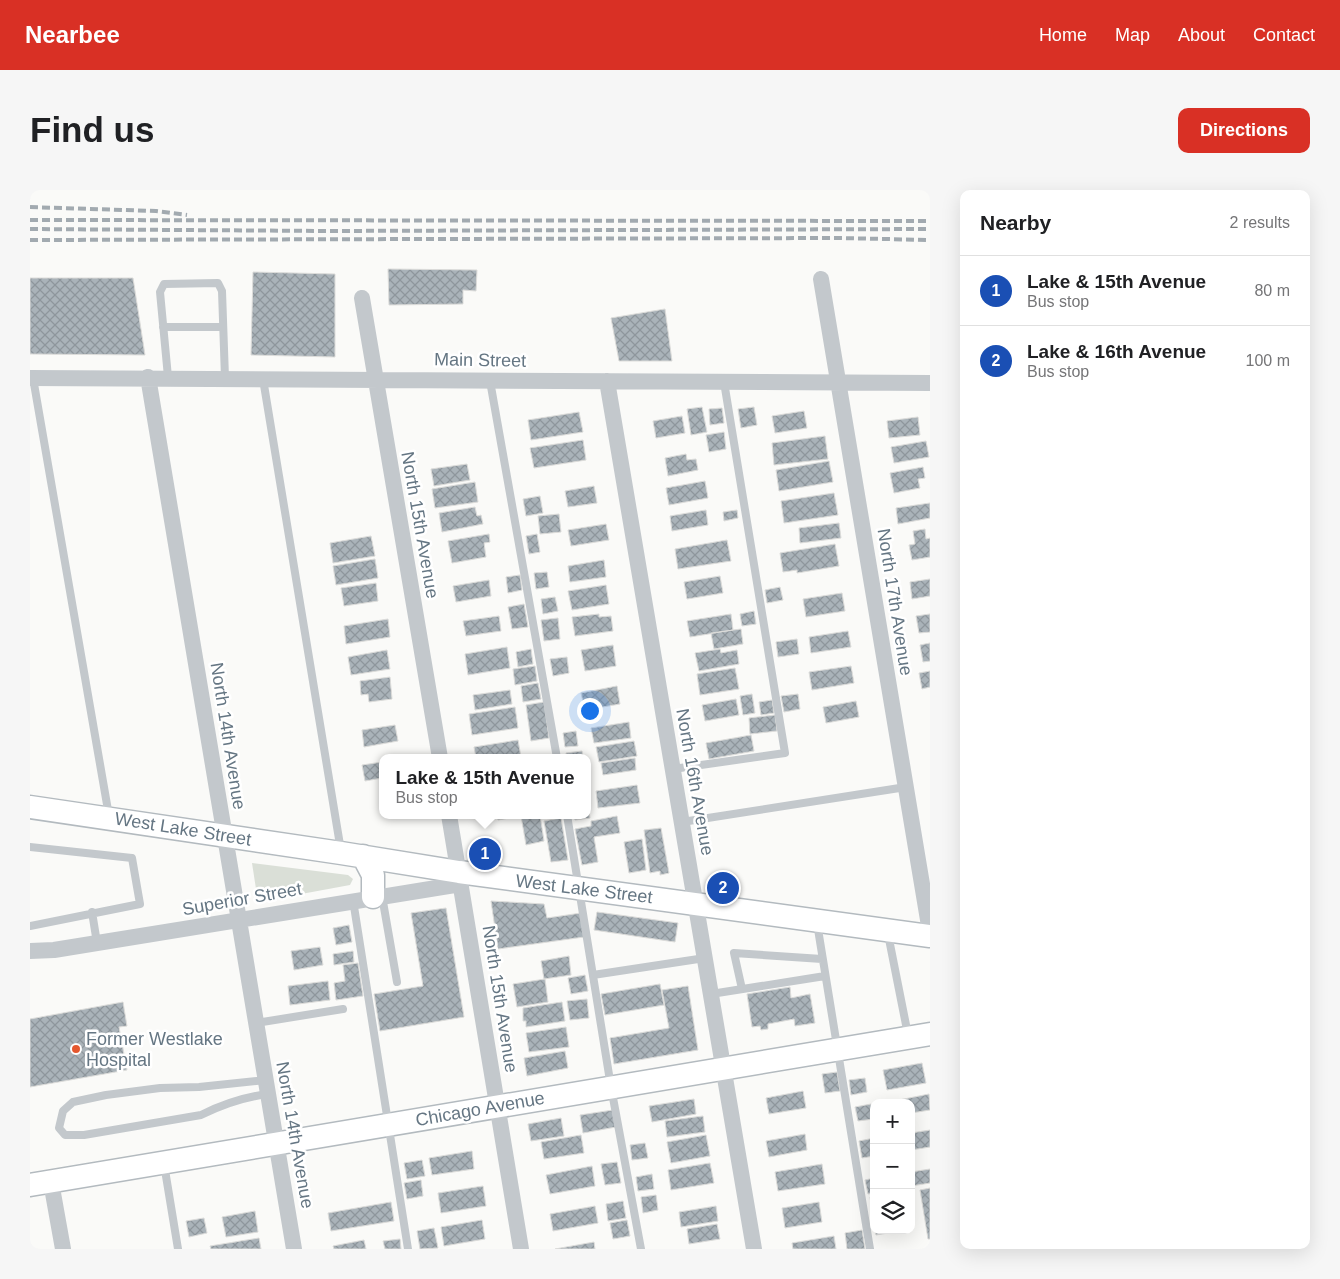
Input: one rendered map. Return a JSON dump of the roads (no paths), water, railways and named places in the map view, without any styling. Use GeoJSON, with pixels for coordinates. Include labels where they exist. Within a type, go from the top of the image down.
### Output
{"type":"FeatureCollection","features":[{"type":"Feature","properties":{"kind":"main road","name":"West Lake Street"},"geometry":{"type":"LineString","coordinates":[[30,807],[352,854],[460,878],[580,889],[696,903],[816,921],[930,934]]}},
{"type":"Feature","properties":{"kind":"main road"},"geometry":{"type":"LineString","coordinates":[[352,854],[373,875],[369,898]]}},
{"type":"Feature","properties":{"kind":"main road","name":"Chicago Avenue"},"geometry":{"type":"LineString","coordinates":[[41,1183],[930,1034]]}},
{"type":"Feature","properties":{"kind":"street","name":"North 17th Avenue"},"geometry":{"type":"LineString","coordinates":[[821,278],[906,787],[921,858],[930,934]]}},
{"type":"Feature","properties":{"kind":"street","name":"North 15th Avenue"},"geometry":{"type":"LineString","coordinates":[[362,298],[439,754]]}},
{"type":"Feature","properties":{"kind":"street","name":"North 14th Avenue"},"geometry":{"type":"LineString","coordinates":[[148,377],[294,1249]]}},
{"type":"Feature","properties":{"kind":"street","name":"Main Street"},"geometry":{"type":"LineString","coordinates":[[31,378],[376,378],[930,383]]}},
{"type":"Feature","properties":{"kind":"street","name":"North 16th Avenue"},"geometry":{"type":"LineString","coordinates":[[607,381],[754,1249]]}},
{"type":"Feature","properties":{"kind":"street","name":"North 15th Avenue"},"geometry":{"type":"LineString","coordinates":[[450,819],[521,1249]]}},
{"type":"Feature","properties":{"kind":"street","name":"Superior Street"},"geometry":{"type":"LineString","coordinates":[[30,952],[97,943],[369,898],[460,878]]}},
{"type":"Feature","properties":{"kind":"street"},"geometry":{"type":"LineString","coordinates":[[41,1183],[63,1249]]}},
{"type":"Feature","properties":{"kind":"lane"},"geometry":{"type":"LineString","coordinates":[[168,377],[160,292],[164,284],[186,282],[218,283],[222,291],[225,378]]}},
{"type":"Feature","properties":{"kind":"lane"},"geometry":{"type":"LineString","coordinates":[[163,327],[223,327]]}},
{"type":"Feature","properties":{"kind":"lane"},"geometry":{"type":"LineString","coordinates":[[31,378],[109,818]]}},
{"type":"Feature","properties":{"kind":"lane"},"geometry":{"type":"LineString","coordinates":[[263,378],[352,854]]}},
{"type":"Feature","properties":{"kind":"lane"},"geometry":{"type":"LineString","coordinates":[[490,380],[556,754]]}},
{"type":"Feature","properties":{"kind":"lane"},"geometry":{"type":"LineString","coordinates":[[673,769],[785,753],[724,382]]}},
{"type":"Feature","properties":{"kind":"lane"},"geometry":{"type":"LineString","coordinates":[[682,822],[906,787]]}},
{"type":"Feature","properties":{"kind":"lane"},"geometry":{"type":"LineString","coordinates":[[569,819],[611,1087],[641,1249]]}},
{"type":"Feature","properties":{"kind":"lane"},"geometry":{"type":"LineString","coordinates":[[30,847],[132,858],[140,904],[92,912],[30,926]]}},
{"type":"Feature","properties":{"kind":"lane"},"geometry":{"type":"LineString","coordinates":[[369,898],[397,982]]}},
{"type":"Feature","properties":{"kind":"lane"},"geometry":{"type":"LineString","coordinates":[[369,898],[387,1125],[408,1249]]}},
{"type":"Feature","properties":{"kind":"lane"},"geometry":{"type":"LineString","coordinates":[[92,912],[97,943]]}},
{"type":"Feature","properties":{"kind":"lane"},"geometry":{"type":"LineString","coordinates":[[816,921],[870,1249]]}},
{"type":"Feature","properties":{"kind":"lane"},"geometry":{"type":"LineString","coordinates":[[887,930],[908,1038]]}},
{"type":"Feature","properties":{"kind":"lane"},"geometry":{"type":"LineString","coordinates":[[742,989],[734,953],[822,959]]}},
{"type":"Feature","properties":{"kind":"lane"},"geometry":{"type":"LineString","coordinates":[[593,975],[705,958]]}},
{"type":"Feature","properties":{"kind":"lane"},"geometry":{"type":"LineString","coordinates":[[711,994],[825,976]]}},
{"type":"Feature","properties":{"kind":"lane"},"geometry":{"type":"LineString","coordinates":[[256,1023],[343,1009]]}},
{"type":"Feature","properties":{"kind":"lane"},"geometry":{"type":"LineString","coordinates":[[267,1087],[250,1096],[201,1115],[84,1135],[65,1135],[59,1128],[63,1111],[73,1102],[106,1095],[160,1088],[267,1087]]}},
{"type":"Feature","properties":{"kind":"lane"},"geometry":{"type":"LineString","coordinates":[[164,1162],[178,1249]]}},
{"type":"Feature","properties":{"kind":"railway"},"geometry":{"type":"LineString","coordinates":[[30,207],[156,211],[187,215]]}},
{"type":"Feature","properties":{"kind":"railway"},"geometry":{"type":"LineString","coordinates":[[30,220],[930,221]]}},
{"type":"Feature","properties":{"kind":"railway"},"geometry":{"type":"LineString","coordinates":[[30,229],[327,231],[930,229]]}},
{"type":"Feature","properties":{"kind":"railway"},"geometry":{"type":"LineString","coordinates":[[30,240],[840,238],[930,240]]}},
{"type":"Feature","properties":{"kind":"place","name":"Lake & 15th Avenue"},"geometry":{"type":"Point","coordinates":[485,854]}},
{"type":"Feature","properties":{"kind":"place","name":"Lake & 16th Avenue"},"geometry":{"type":"Point","coordinates":[723,888]}},
{"type":"Feature","properties":{"kind":"place","name":"Former Westlake Hospital"},"geometry":{"type":"Point","coordinates":[76,1049]}}]}
